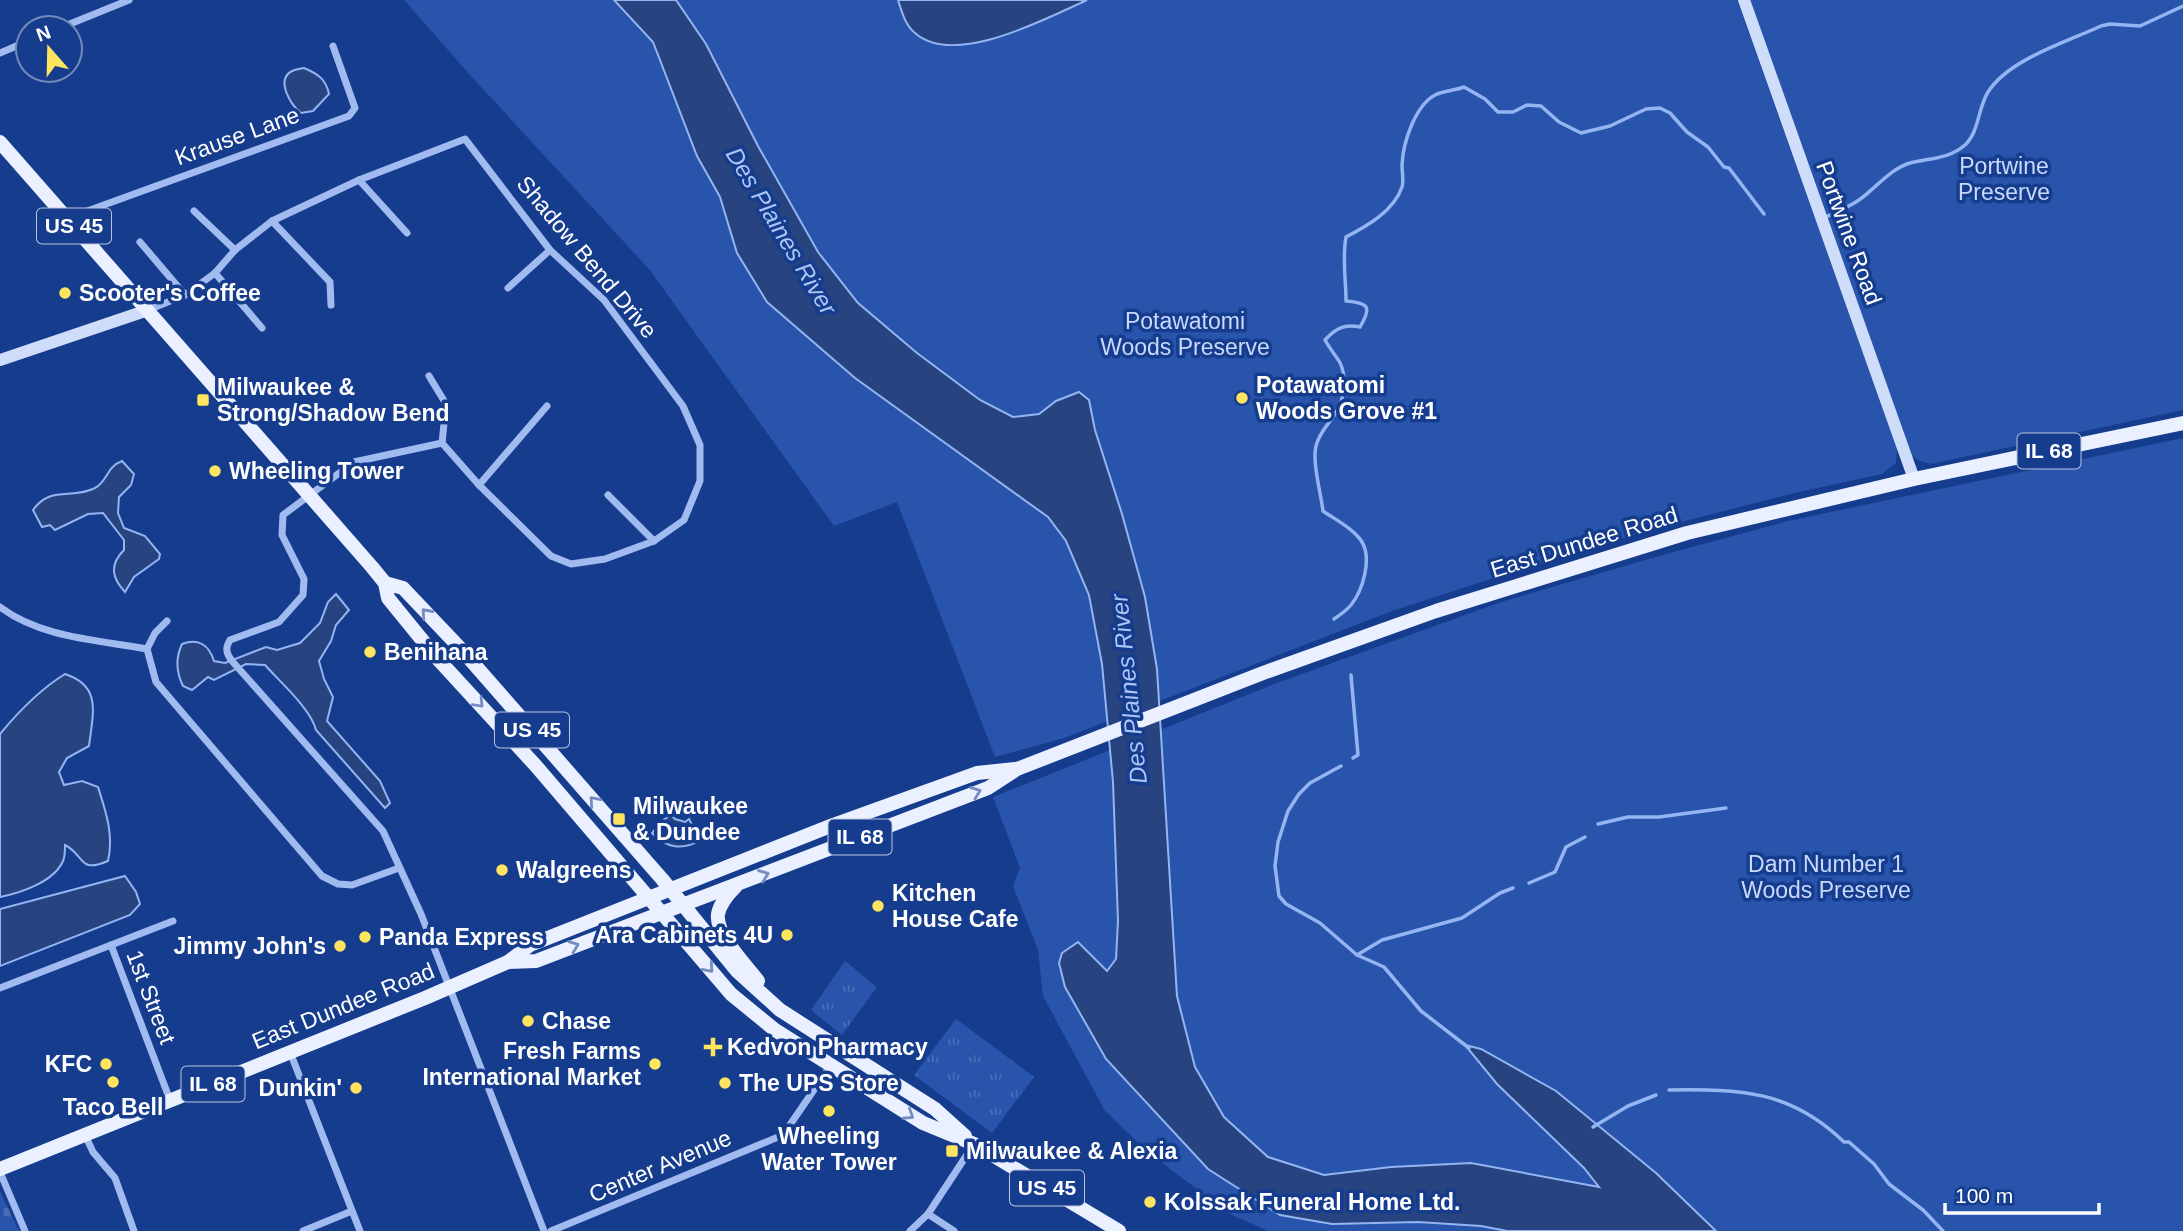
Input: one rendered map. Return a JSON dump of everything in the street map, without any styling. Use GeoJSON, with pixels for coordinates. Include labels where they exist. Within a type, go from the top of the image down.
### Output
{"type":"FeatureCollection","features":[{"type":"Feature","properties":{"kind":"main road","name":"US 45"},"geometry":{"type":"LineString","coordinates":[[0,142],[385,583],[388,598],[436,657],[522,750],[731,994],[775,1030],[923,1123],[974,1144],[1119,1231]]}},
{"type":"Feature","properties":{"kind":"main road","name":"East Dundee Road"},"geometry":{"type":"LineString","coordinates":[[508,962],[536,961],[661,914],[988,788],[1017,769],[1094,738],[1436,611],[1688,533],[1914,479],[2183,423]]}},
{"type":"Feature","properties":{"kind":"main road","name":"US 45"},"geometry":{"type":"LineString","coordinates":[[385,583],[403,588],[460,648],[671,889],[737,971],[780,1010],[935,1109],[974,1144]]}},
{"type":"Feature","properties":{"kind":"main road","name":"East Dundee Road"},"geometry":{"type":"LineString","coordinates":[[0,1171],[450,988],[508,962],[530,945],[832,825],[977,773],[1017,769]]}},
{"type":"Feature","properties":{"kind":"main road"},"geometry":{"type":"LineString","coordinates":[[737,885],[720,908],[720,928],[780,1010]]}},
{"type":"Feature","properties":{"kind":"street"},"geometry":{"type":"LineString","coordinates":[[84,18],[129,0]]}},
{"type":"Feature","properties":{"kind":"street","name":"Portwine Road"},"geometry":{"type":"LineString","coordinates":[[1744,0],[1914,479]]}},
{"type":"Feature","properties":{"kind":"street","name":"Krause Lane"},"geometry":{"type":"LineString","coordinates":[[68,218],[349,116],[355,108],[333,46]]}},
{"type":"Feature","properties":{"kind":"street","name":"Shadow Bend Drive"},"geometry":{"type":"LineString","coordinates":[[148,310],[186,295],[215,273],[235,250],[272,221],[359,180],[465,139],[550,250],[604,300],[683,406],[701,445],[700,481],[684,520],[654,541],[605,559],[571,564],[551,555],[479,485],[442,443]]}},
{"type":"Feature","properties":{"kind":"street"},"geometry":{"type":"LineString","coordinates":[[359,180],[407,233]]}},
{"type":"Feature","properties":{"kind":"street"},"geometry":{"type":"LineString","coordinates":[[194,211],[235,250]]}},
{"type":"Feature","properties":{"kind":"street"},"geometry":{"type":"LineString","coordinates":[[272,221],[330,282],[331,305]]}},
{"type":"Feature","properties":{"kind":"street"},"geometry":{"type":"LineString","coordinates":[[140,242],[186,295]]}},
{"type":"Feature","properties":{"kind":"street"},"geometry":{"type":"LineString","coordinates":[[508,288],[550,250]]}},
{"type":"Feature","properties":{"kind":"street"},"geometry":{"type":"LineString","coordinates":[[215,273],[262,328]]}},
{"type":"Feature","properties":{"kind":"street"},"geometry":{"type":"LineString","coordinates":[[0,360],[148,310]]}},
{"type":"Feature","properties":{"kind":"street"},"geometry":{"type":"LineString","coordinates":[[429,376],[446,404],[442,443],[354,462],[283,515],[282,535],[304,579],[303,596],[279,622],[230,640],[227,654],[383,831],[421,914],[544,1231]]}},
{"type":"Feature","properties":{"kind":"street"},"geometry":{"type":"LineString","coordinates":[[479,485],[547,406]]}},
{"type":"Feature","properties":{"kind":"street"},"geometry":{"type":"LineString","coordinates":[[608,495],[654,541]]}},
{"type":"Feature","properties":{"kind":"street"},"geometry":{"type":"LineString","coordinates":[[0,607],[44,630],[147,649]]}},
{"type":"Feature","properties":{"kind":"street"},"geometry":{"type":"LineString","coordinates":[[167,621],[155,633],[147,649],[156,682],[322,876],[338,884],[352,885],[399,868]]}},
{"type":"Feature","properties":{"kind":"street"},"geometry":{"type":"LineString","coordinates":[[0,988],[173,921]]}},
{"type":"Feature","properties":{"kind":"street","name":"1st Street"},"geometry":{"type":"LineString","coordinates":[[111,945],[170,1101]]}},
{"type":"Feature","properties":{"kind":"street"},"geometry":{"type":"LineString","coordinates":[[290,1052],[360,1231]]}},
{"type":"Feature","properties":{"kind":"street","name":"Center Avenue"},"geometry":{"type":"LineString","coordinates":[[551,1231],[783,1135],[831,1065]]}},
{"type":"Feature","properties":{"kind":"street"},"geometry":{"type":"LineString","coordinates":[[85,1135],[93,1152],[115,1178],[134,1231]]}},
{"type":"Feature","properties":{"kind":"street"},"geometry":{"type":"LineString","coordinates":[[910,1231],[928,1213],[974,1144]]}},
{"type":"Feature","properties":{"kind":"street"},"geometry":{"type":"LineString","coordinates":[[0,1171],[25,1231]]}},
{"type":"Feature","properties":{"kind":"street"},"geometry":{"type":"LineString","coordinates":[[303,1231],[352,1211]]}},
{"type":"Feature","properties":{"kind":"street"},"geometry":{"type":"LineString","coordinates":[[928,1213],[954,1231]]}},
{"type":"Feature","properties":{"kind":"green space","name":"Potawatomi Woods Preserve"},"geometry":{"type":"Polygon","coordinates":[[[404,0],[1737,0],[1897,448],[1896,463],[1882,474],[1665,526],[1392,611],[1064,738],[995,757],[897,502],[834,526],[649,269],[404,0]]]}},
{"type":"Feature","properties":{"kind":"green space","name":"Portwine Preserve"},"geometry":{"type":"Polygon","coordinates":[[[1750,0],[2183,0],[2183,410],[1931,464],[1912,456],[1750,0]]]}},
{"type":"Feature","properties":{"kind":"green space","name":"Dam Number 1 Woods Preserve"},"geometry":{"type":"Polygon","coordinates":[[[2183,438],[2183,1231],[1268,1231],[1230,1214],[1149,1153],[1105,1111],[1043,996],[1038,950],[1013,886],[1020,868],[993,797],[1277,683],[1501,602],[1788,521],[2183,438]]]}},
{"type":"Feature","properties":{"kind":"green space"},"geometry":{"type":"Polygon","coordinates":[[[845,961],[877,987],[842,1035],[811,1010],[845,961]]]}},
{"type":"Feature","properties":{"kind":"green space"},"geometry":{"type":"Polygon","coordinates":[[[956,1019],[1034,1077],[992,1133],[914,1075],[956,1019]]]}},
{"type":"Feature","properties":{"kind":"green space"},"geometry":{"type":"Polygon","coordinates":[[[0,1191],[19,1231],[0,1231],[0,1191]]]}},
{"type":"Feature","properties":{"kind":"water","name":"Des Plaines River"},"geometry":{"type":"Polygon","coordinates":[[[614,0],[676,0],[706,44],[758,146],[818,252],[858,303],[917,353],[980,400],[1013,417],[1039,414],[1056,401],[1079,392],[1089,400],[1095,430],[1145,597],[1157,669],[1177,996],[1195,1067],[1224,1117],[1268,1157],[1324,1175],[1391,1167],[1471,1163],[1599,1187],[1584,1168],[1497,1084],[1465,1045],[1481,1049],[1556,1091],[1656,1173],[1716,1231],[1507,1231],[1481,1226],[1418,1222],[1332,1224],[1280,1215],[1208,1169],[1106,1059],[1065,987],[1059,963],[1062,953],[1078,942],[1107,971],[1116,959],[1118,921],[1113,782],[1102,664],[1089,595],[1066,541],[1048,517],[855,378],[767,302],[737,253],[720,197],[697,156],[653,42],[614,0]]]}},
{"type":"Feature","properties":{"kind":"water"},"geometry":{"type":"Polygon","coordinates":[[[898,0],[1087,0],[1025,28],[976,43],[953,45],[932,42],[915,33],[906,22],[898,0]]]}},
{"type":"Feature","properties":{"kind":"water"},"geometry":{"type":"Polygon","coordinates":[[[304,68],[321,78],[329,94],[313,111],[301,113],[289,99],[285,80],[292,71],[304,68]]]}},
{"type":"Feature","properties":{"kind":"water"},"geometry":{"type":"Polygon","coordinates":[[[122,461],[134,474],[131,485],[119,497],[118,513],[124,528],[145,536],[160,554],[159,559],[134,577],[125,592],[117,582],[114,571],[116,561],[124,550],[124,540],[103,513],[88,514],[55,530],[50,525],[42,527],[33,510],[40,502],[54,495],[95,488],[113,467],[122,461]]]}},
{"type":"Feature","properties":{"kind":"water"},"geometry":{"type":"Polygon","coordinates":[[[336,594],[349,610],[336,625],[331,641],[319,661],[333,697],[327,721],[380,781],[390,803],[385,808],[316,730],[302,705],[265,665],[246,664],[214,680],[208,677],[192,690],[183,686],[179,676],[177,665],[182,644],[202,644],[214,661],[225,663],[266,647],[277,650],[300,643],[320,623],[328,602],[336,594]]]}},
{"type":"Feature","properties":{"kind":"water"},"geometry":{"type":"Polygon","coordinates":[[[65,674],[85,686],[90,693],[93,712],[89,746],[67,758],[59,772],[64,785],[82,781],[98,787],[110,833],[108,861],[86,864],[65,845],[63,861],[52,875],[17,893],[0,897],[0,734],[30,701],[65,674]]]}},
{"type":"Feature","properties":{"kind":"water"},"geometry":{"type":"Polygon","coordinates":[[[671,815],[685,822],[689,819],[700,840],[681,847],[669,845],[657,838],[652,833],[671,815]]]}},
{"type":"Feature","properties":{"kind":"water"},"geometry":{"type":"Polygon","coordinates":[[[125,876],[136,892],[140,904],[130,915],[0,966],[0,909],[125,876]]]}},
{"type":"Feature","properties":{"kind":"waterway"},"geometry":{"type":"LineString","coordinates":[[1826,217],[1859,200],[1903,166],[1946,156],[1959,150],[1970,140],[1988,92],[1997,80],[2024,61],[2101,26],[2140,26],[2183,6]]}},
{"type":"Feature","properties":{"kind":"waterway"},"geometry":{"type":"LineString","coordinates":[[1334,619],[1355,599],[1365,574],[1366,557],[1359,537],[1323,511],[1316,469],[1316,446],[1321,433],[1338,408],[1344,386],[1343,371],[1325,340],[1341,328],[1360,327],[1364,320],[1366,307],[1360,303],[1346,301],[1346,237],[1379,217],[1398,196],[1403,184],[1402,165],[1408,136],[1422,106],[1429,99],[1437,94],[1464,87],[1485,99],[1498,112],[1513,112],[1527,105],[1541,106],[1559,122],[1581,133],[1610,126],[1646,109],[1660,108],[1670,113],[1687,132],[1708,147],[1724,167],[1729,168],[1764,214]]}},
{"type":"Feature","properties":{"kind":"waterway"},"geometry":{"type":"LineString","coordinates":[[1351,675],[1358,755],[1353,758]]}},
{"type":"Feature","properties":{"kind":"waterway"},"geometry":{"type":"LineString","coordinates":[[1341,766],[1310,783],[1288,811],[1278,842],[1275,866],[1279,896],[1286,904],[1320,923],[1357,955],[1384,967],[1421,1011],[1469,1048]]}},
{"type":"Feature","properties":{"kind":"waterway"},"geometry":{"type":"LineString","coordinates":[[1598,824],[1628,817],[1659,817],[1726,808]]}},
{"type":"Feature","properties":{"kind":"waterway"},"geometry":{"type":"LineString","coordinates":[[1529,883],[1555,872],[1566,847],[1585,837]]}},
{"type":"Feature","properties":{"kind":"waterway"},"geometry":{"type":"LineString","coordinates":[[1357,955],[1382,940],[1462,918],[1500,893],[1513,888]]}},
{"type":"Feature","properties":{"kind":"waterway"},"geometry":{"type":"LineString","coordinates":[[1669,1090],[1742,1092],[1784,1102],[1804,1112],[1844,1142],[1849,1142],[1874,1164],[1889,1184],[1923,1210],[1943,1231]]}},
{"type":"Feature","properties":{"kind":"waterway"},"geometry":{"type":"LineString","coordinates":[[1593,1127],[1628,1106],[1656,1095]]}},
{"type":"Feature","properties":{"kind":"place","name":"Scooter's Coffee"},"geometry":{"type":"Point","coordinates":[65,293]}},
{"type":"Feature","properties":{"kind":"place","name":"Potawatomi Woods Grove #1"},"geometry":{"type":"Point","coordinates":[1242,398]}},
{"type":"Feature","properties":{"kind":"place","name":"Milwaukee & Strong/Shadow Bend"},"geometry":{"type":"Point","coordinates":[203,400]}},
{"type":"Feature","properties":{"kind":"place","name":"Wheeling Tower"},"geometry":{"type":"Point","coordinates":[215,471]}},
{"type":"Feature","properties":{"kind":"place","name":"Benihana"},"geometry":{"type":"Point","coordinates":[370,652]}},
{"type":"Feature","properties":{"kind":"place","name":"Milwaukee & Dundee"},"geometry":{"type":"Point","coordinates":[619,819]}},
{"type":"Feature","properties":{"kind":"place","name":"Walgreens"},"geometry":{"type":"Point","coordinates":[502,870]}},
{"type":"Feature","properties":{"kind":"place","name":"Kitchen House Cafe"},"geometry":{"type":"Point","coordinates":[878,906]}},
{"type":"Feature","properties":{"kind":"place","name":"Ara Cabinets 4U"},"geometry":{"type":"Point","coordinates":[787,935]}},
{"type":"Feature","properties":{"kind":"place","name":"Panda Express"},"geometry":{"type":"Point","coordinates":[365,937]}},
{"type":"Feature","properties":{"kind":"place","name":"Jimmy John's"},"geometry":{"type":"Point","coordinates":[340,946]}},
{"type":"Feature","properties":{"kind":"place","name":"Chase"},"geometry":{"type":"Point","coordinates":[528,1021]}},
{"type":"Feature","properties":{"kind":"place","name":"Kedvon Pharmacy"},"geometry":{"type":"Point","coordinates":[713,1047]}},
{"type":"Feature","properties":{"kind":"place","name":"KFC"},"geometry":{"type":"Point","coordinates":[106,1064]}},
{"type":"Feature","properties":{"kind":"place","name":"Fresh Farms International Market"},"geometry":{"type":"Point","coordinates":[655,1064]}},
{"type":"Feature","properties":{"kind":"place","name":"Taco Bell"},"geometry":{"type":"Point","coordinates":[113,1082]}},
{"type":"Feature","properties":{"kind":"place","name":"The UPS Store"},"geometry":{"type":"Point","coordinates":[725,1083]}},
{"type":"Feature","properties":{"kind":"place","name":"Dunkin'"},"geometry":{"type":"Point","coordinates":[356,1088]}},
{"type":"Feature","properties":{"kind":"place","name":"Wheeling Water Tower"},"geometry":{"type":"Point","coordinates":[829,1111]}},
{"type":"Feature","properties":{"kind":"place","name":"Milwaukee & Alexia"},"geometry":{"type":"Point","coordinates":[952,1151]}},
{"type":"Feature","properties":{"kind":"place","name":"Kolssak Funeral Home Ltd."},"geometry":{"type":"Point","coordinates":[1150,1202]}}]}
